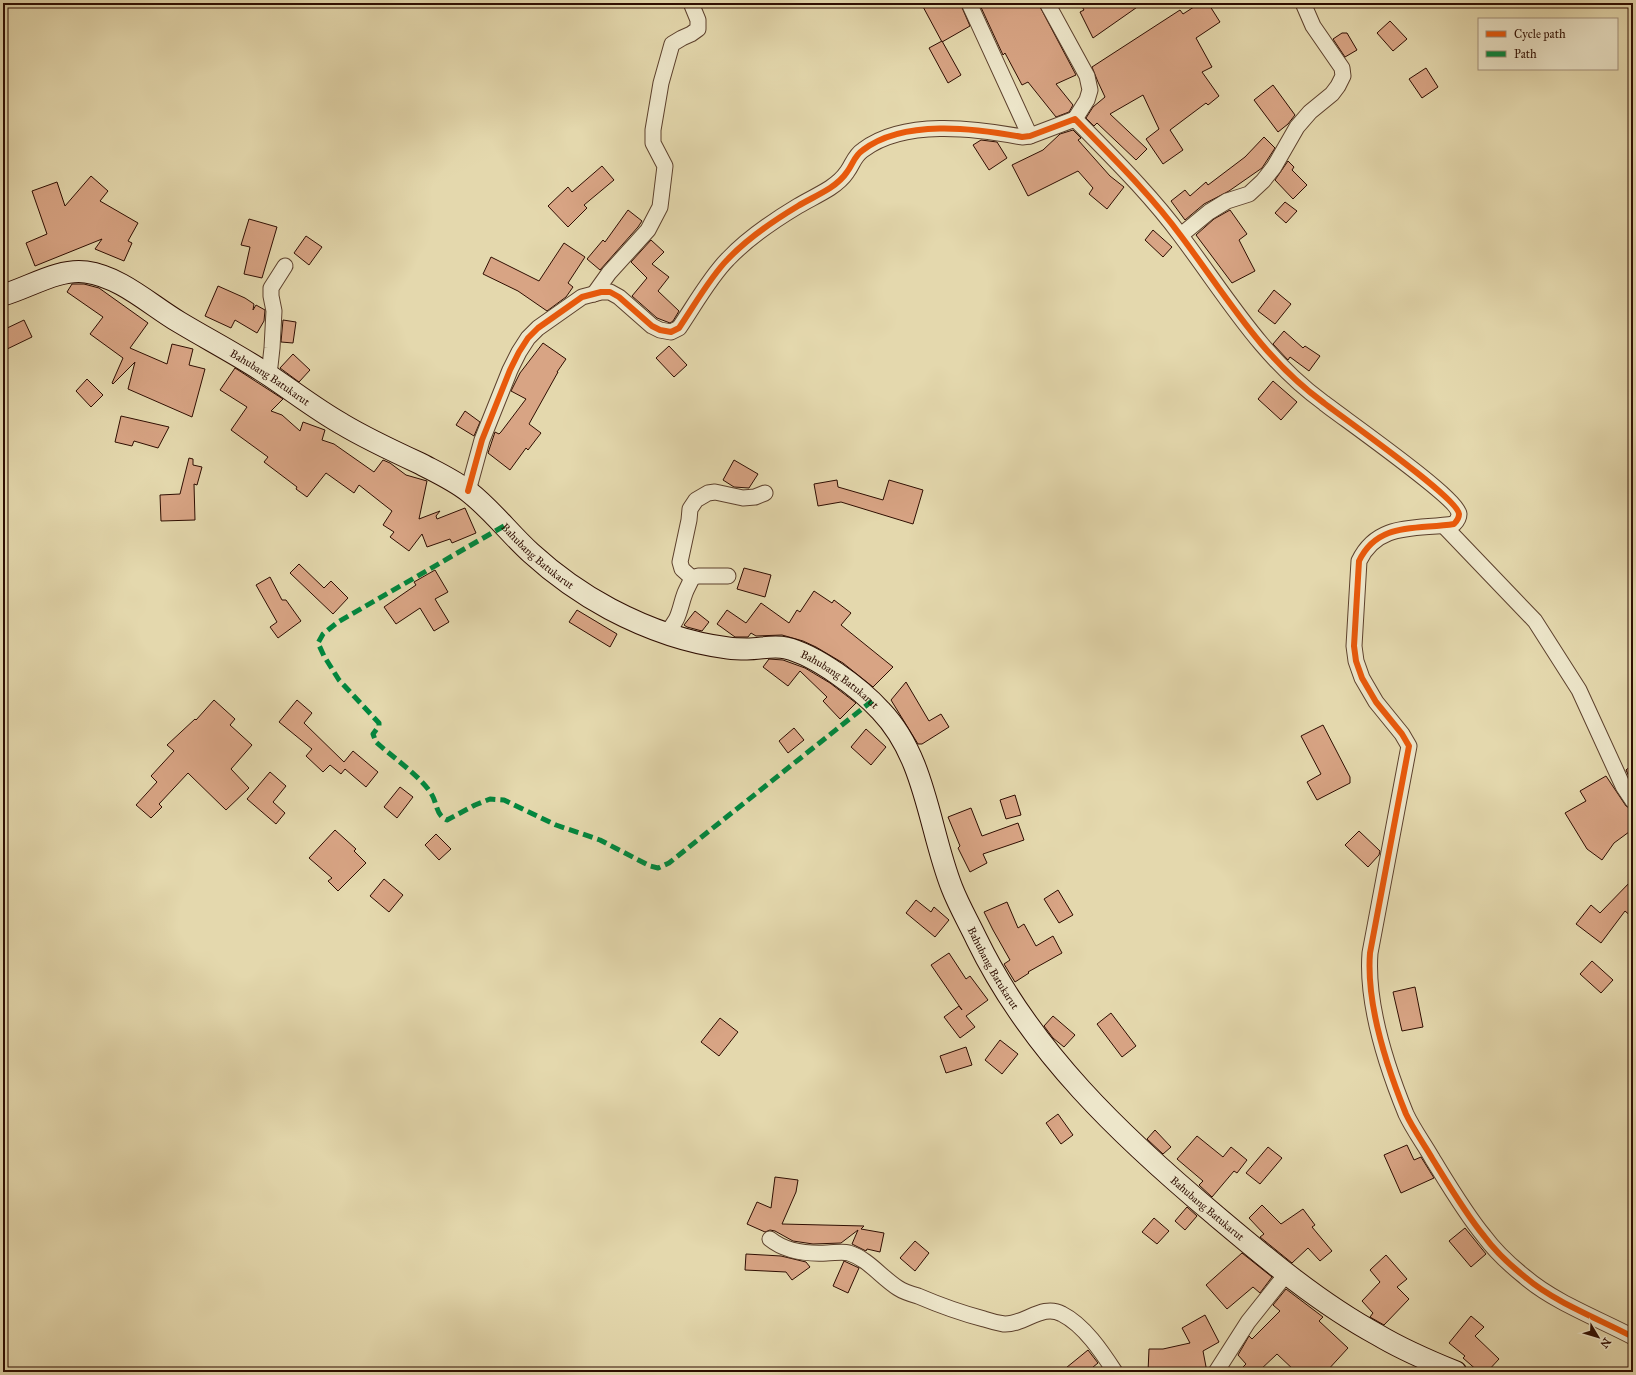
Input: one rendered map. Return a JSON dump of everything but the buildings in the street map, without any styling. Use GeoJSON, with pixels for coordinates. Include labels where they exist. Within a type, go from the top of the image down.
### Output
{"type":"FeatureCollection","features":[{"type":"Feature","properties":{"kind":"street"},"geometry":{"type":"LineString","coordinates":[[594,294],[609,273],[648,230],[660,207],[665,166],[653,143],[655,114],[660,82],[672,44],[692,34],[698,29],[698,20],[691,3]]}},
{"type":"Feature","properties":{"kind":"street"},"geometry":{"type":"LineString","coordinates":[[969,3],[1030,136]]}},
{"type":"Feature","properties":{"kind":"street"},"geometry":{"type":"LineString","coordinates":[[468,491],[482,440],[519,352],[528,338],[538,328],[582,298],[594,294],[610,292],[652,326],[660,330],[671,332],[679,328],[727,260],[741,246],[791,210],[830,188],[848,171],[853,159],[858,153],[870,144],[894,135],[931,129],[965,130],[1022,137],[1030,136],[1076,120],[1087,100],[1090,90],[1087,76],[1048,3]]}},
{"type":"Feature","properties":{"kind":"street"},"geometry":{"type":"LineString","coordinates":[[1181,235],[1209,212],[1227,201],[1249,194],[1274,168],[1297,127],[1310,112],[1332,94],[1338,86],[1343,76],[1342,68],[1313,26],[1303,3]]}},
{"type":"Feature","properties":{"kind":"street"},"geometry":{"type":"LineString","coordinates":[[1076,120],[1130,176],[1181,235],[1231,306],[1255,337],[1300,384],[1408,466],[1448,498],[1457,508],[1459,514],[1458,520],[1454,524],[1406,528],[1386,533],[1371,544],[1363,553],[1359,561],[1354,646],[1356,661],[1362,678],[1376,702],[1402,734],[1409,746],[1370,953],[1370,992],[1373,1013],[1407,1115],[1443,1176],[1484,1236],[1525,1277],[1542,1290],[1633,1337]]}},
{"type":"Feature","properties":{"kind":"street"},"geometry":{"type":"LineString","coordinates":[[269,375],[274,311],[271,288],[285,266]]}},
{"type":"Feature","properties":{"kind":"street","name":"Bahubang Batukarut"},"geometry":{"type":"LineString","coordinates":[[3,295],[44,280],[75,272],[87,272],[117,282],[175,320],[222,345],[339,423],[446,477],[468,491],[493,514],[531,554],[571,585],[607,608],[666,632],[701,643],[727,648],[747,649],[780,646],[826,667],[851,683],[867,696],[887,716],[901,735],[910,753],[952,887],[992,970],[1012,1004],[1076,1084],[1119,1130],[1158,1168],[1287,1273],[1339,1311],[1374,1334],[1416,1356],[1456,1372]]}},
{"type":"Feature","properties":{"kind":"street"},"geometry":{"type":"LineString","coordinates":[[692,578],[682,569],[680,562],[690,509],[696,500],[708,493],[715,492],[743,498],[755,497],[765,493]]}},
{"type":"Feature","properties":{"kind":"street"},"geometry":{"type":"LineString","coordinates":[[1444,526],[1535,621],[1579,690],[1623,786],[1633,801]]}},
{"type":"Feature","properties":{"kind":"street"},"geometry":{"type":"LineString","coordinates":[[666,632],[678,618],[684,594],[692,578],[698,576],[728,576]]}},
{"type":"Feature","properties":{"kind":"street"},"geometry":{"type":"LineString","coordinates":[[770,1239],[783,1248],[808,1254],[848,1253],[874,1267],[899,1288],[928,1301],[982,1319],[1005,1324],[1015,1322],[1041,1312],[1054,1310],[1073,1321],[1101,1350],[1115,1372]]}},
{"type":"Feature","properties":{"kind":"street"},"geometry":{"type":"LineString","coordinates":[[1216,1372],[1248,1322],[1287,1273]]}},
{"type":"Feature","properties":{"kind":"marked path"},"geometry":{"type":"LineString","coordinates":[[504,526],[338,622],[323,634],[318,643],[339,680],[379,723],[379,726],[373,734],[376,742],[421,781],[434,798],[441,816],[447,820],[490,799],[504,800],[556,825],[600,840],[650,866],[658,868],[669,863],[872,701]]}},
{"type":"Feature","properties":{"kind":"cycle path"},"geometry":{"type":"LineString","coordinates":[[468,491],[482,440],[510,370],[519,352],[528,338],[538,328],[582,297],[601,292],[610,292],[619,297],[652,326],[660,330],[671,332],[679,328],[715,274],[736,251],[770,224],[835,185],[849,169],[860,152],[880,140],[898,134],[940,128],[983,131],[1022,137],[1030,136],[1075,119],[1157,205],[1246,325],[1282,366],[1324,403],[1421,476],[1454,505],[1459,514],[1459,517],[1454,524],[1413,528],[1388,533],[1377,539],[1367,548],[1359,561],[1354,646],[1356,661],[1362,678],[1376,702],[1402,734],[1409,746],[1370,953],[1371,993],[1374,1014],[1391,1075],[1406,1114],[1457,1198],[1488,1242],[1508,1263],[1549,1294],[1577,1310],[1633,1337]]}}]}
